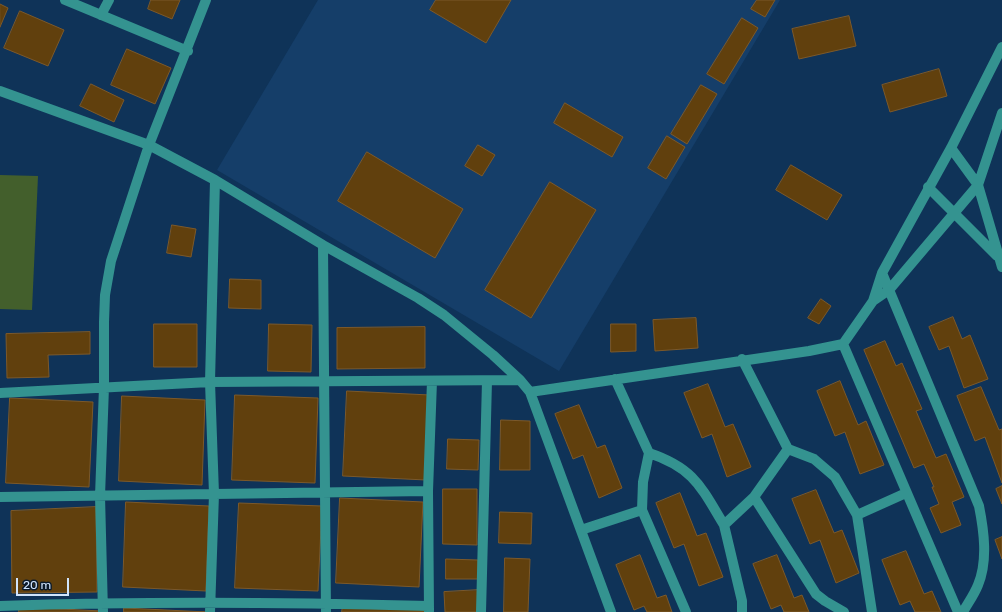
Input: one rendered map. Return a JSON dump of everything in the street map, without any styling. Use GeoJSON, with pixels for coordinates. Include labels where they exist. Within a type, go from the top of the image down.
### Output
{"type":"FeatureCollection","features":[{"type":"Feature","properties":{"kind":"street"},"geometry":{"type":"LineString","coordinates":[[65,0],[188,50]]}},
{"type":"Feature","properties":{"kind":"street"},"geometry":{"type":"LineString","coordinates":[[102,15],[109,0]]}},
{"type":"Feature","properties":{"kind":"street"},"geometry":{"type":"LineString","coordinates":[[102,607],[100,496],[104,387],[104,322],[108,276],[149,145],[188,50],[206,0]]}},
{"type":"Feature","properties":{"kind":"street"},"geometry":{"type":"LineString","coordinates":[[530,392],[742,359],[809,351],[843,344],[872,301],[882,273],[928,187],[951,148],[1002,47]]}},
{"type":"Feature","properties":{"kind":"street"},"geometry":{"type":"LineString","coordinates":[[0,91],[149,145],[216,180],[323,245],[418,298],[474,338],[520,380],[530,392],[611,612]]}},
{"type":"Feature","properties":{"kind":"street"},"geometry":{"type":"LineString","coordinates":[[872,301],[889,290],[978,185],[1002,113]]}},
{"type":"Feature","properties":{"kind":"street"},"geometry":{"type":"LineString","coordinates":[[951,148],[978,185],[1002,267]]}},
{"type":"Feature","properties":{"kind":"street"},"geometry":{"type":"LineString","coordinates":[[210,612],[214,494],[210,382],[216,180]]}},
{"type":"Feature","properties":{"kind":"street"},"geometry":{"type":"LineString","coordinates":[[928,187],[998,257]]}},
{"type":"Feature","properties":{"kind":"street"},"geometry":{"type":"LineString","coordinates":[[323,245],[326,607]]}},
{"type":"Feature","properties":{"kind":"street"},"geometry":{"type":"LineString","coordinates":[[882,273],[979,506],[984,547],[981,577],[978,587],[963,612]]}},
{"type":"Feature","properties":{"kind":"street"},"geometry":{"type":"LineString","coordinates":[[843,344],[958,612]]}},
{"type":"Feature","properties":{"kind":"street"},"geometry":{"type":"LineString","coordinates":[[742,359],[788,449],[814,459],[835,477],[857,515],[872,612]]}},
{"type":"Feature","properties":{"kind":"street"},"geometry":{"type":"LineString","coordinates":[[615,379],[649,453],[642,482],[642,510],[686,612]]}},
{"type":"Feature","properties":{"kind":"street"},"geometry":{"type":"LineString","coordinates":[[0,393],[210,382],[323,383],[520,380]]}},
{"type":"Feature","properties":{"kind":"street"},"geometry":{"type":"LineString","coordinates":[[0,606],[102,607],[210,601],[326,607],[429,609],[428,491],[432,381]]}},
{"type":"Feature","properties":{"kind":"street"},"geometry":{"type":"LineString","coordinates":[[481,612],[487,381]]}},
{"type":"Feature","properties":{"kind":"street"},"geometry":{"type":"LineString","coordinates":[[724,525],[754,497],[788,449]]}},
{"type":"Feature","properties":{"kind":"street"},"geometry":{"type":"LineString","coordinates":[[649,453],[668,459],[691,474],[724,525],[742,601],[742,612]]}},
{"type":"Feature","properties":{"kind":"street"},"geometry":{"type":"LineString","coordinates":[[0,497],[325,491],[428,491]]}},
{"type":"Feature","properties":{"kind":"street"},"geometry":{"type":"LineString","coordinates":[[857,515],[906,493]]}},
{"type":"Feature","properties":{"kind":"street"},"geometry":{"type":"LineString","coordinates":[[754,497],[816,594],[844,612]]}},
{"type":"Feature","properties":{"kind":"street"},"geometry":{"type":"LineString","coordinates":[[580,530],[642,510]]}},
{"type":"Feature","properties":{"kind":"shaded area"},"geometry":{"type":"Polygon","coordinates":[[[318,0],[780,0],[559,371],[217,170],[318,0]]]}},
{"type":"Feature","properties":{"kind":"green space"},"geometry":{"type":"Polygon","coordinates":[[[0,175],[38,176],[32,310],[0,309],[0,175]]]}},
{"type":"Feature","properties":{"kind":"building"},"geometry":{"type":"Polygon","coordinates":[[[151,0],[180,0],[172,19],[148,9],[151,0]]]}},
{"type":"Feature","properties":{"kind":"building"},"geometry":{"type":"Polygon","coordinates":[[[436,0],[511,0],[486,43],[430,10],[436,0]]]}},
{"type":"Feature","properties":{"kind":"building"},"geometry":{"type":"Polygon","coordinates":[[[757,0],[775,0],[765,17],[751,9],[757,0]]]}},
{"type":"Feature","properties":{"kind":"building"},"geometry":{"type":"Polygon","coordinates":[[[0,4],[8,8],[0,27],[0,4]]]}},
{"type":"Feature","properties":{"kind":"building"},"geometry":{"type":"Polygon","coordinates":[[[20,11],[64,30],[48,66],[4,48],[20,11]]]}},
{"type":"Feature","properties":{"kind":"building"},"geometry":{"type":"Polygon","coordinates":[[[849,16],[856,46],[799,59],[792,29],[849,16]]]}},
{"type":"Feature","properties":{"kind":"building"},"geometry":{"type":"Polygon","coordinates":[[[742,18],[758,28],[724,84],[707,74],[742,18]]]}},
{"type":"Feature","properties":{"kind":"building"},"geometry":{"type":"Polygon","coordinates":[[[127,49],[171,68],[155,104],[111,85],[127,49]]]}},
{"type":"Feature","properties":{"kind":"building"},"geometry":{"type":"Polygon","coordinates":[[[939,69],[947,96],[890,112],[882,85],[939,69]]]}},
{"type":"Feature","properties":{"kind":"building"},"geometry":{"type":"Polygon","coordinates":[[[91,84],[124,100],[114,122],[80,106],[91,84]]]}},
{"type":"Feature","properties":{"kind":"building"},"geometry":{"type":"Polygon","coordinates":[[[701,85],[717,94],[687,144],[671,134],[701,85]]]}},
{"type":"Feature","properties":{"kind":"building"},"geometry":{"type":"Polygon","coordinates":[[[565,103],[623,137],[612,157],[554,123],[565,103]]]}},
{"type":"Feature","properties":{"kind":"building"},"geometry":{"type":"Polygon","coordinates":[[[667,136],[685,147],[666,179],[648,168],[667,136]]]}},
{"type":"Feature","properties":{"kind":"building"},"geometry":{"type":"Polygon","coordinates":[[[478,145],[495,155],[482,176],[465,166],[478,145]]]}},
{"type":"Feature","properties":{"kind":"building"},"geometry":{"type":"Polygon","coordinates":[[[367,152],[463,209],[435,258],[338,201],[367,152]]]}},
{"type":"Feature","properties":{"kind":"building"},"geometry":{"type":"Polygon","coordinates":[[[791,165],[842,195],[827,220],[776,190],[791,165]]]}},
{"type":"Feature","properties":{"kind":"building"},"geometry":{"type":"Polygon","coordinates":[[[550,182],[596,210],[531,318],[485,290],[550,182]]]}},
{"type":"Feature","properties":{"kind":"building"},"geometry":{"type":"Polygon","coordinates":[[[172,225],[196,229],[191,257],[167,253],[172,225]]]}},
{"type":"Feature","properties":{"kind":"building"},"geometry":{"type":"Polygon","coordinates":[[[230,279],[261,280],[261,309],[229,308],[230,279]]]}},
{"type":"Feature","properties":{"kind":"building"},"geometry":{"type":"Polygon","coordinates":[[[821,299],[831,306],[819,324],[808,318],[821,299]]]}},
{"type":"Feature","properties":{"kind":"building"},"geometry":{"type":"Polygon","coordinates":[[[953,317],[962,339],[970,335],[988,379],[964,388],[949,346],[939,350],[929,327],[953,317]]]}},
{"type":"Feature","properties":{"kind":"building"},"geometry":{"type":"Polygon","coordinates":[[[696,318],[698,348],[655,351],[653,320],[696,318]]]}},
{"type":"Feature","properties":{"kind":"building"},"geometry":{"type":"Polygon","coordinates":[[[154,324],[197,324],[197,367],[154,367],[154,324]]]}},
{"type":"Feature","properties":{"kind":"building"},"geometry":{"type":"Polygon","coordinates":[[[269,324],[312,325],[311,372],[268,371],[269,324]]]}},
{"type":"Feature","properties":{"kind":"building"},"geometry":{"type":"Polygon","coordinates":[[[611,324],[636,324],[636,351],[611,352],[611,324]]]}},
{"type":"Feature","properties":{"kind":"building"},"geometry":{"type":"Polygon","coordinates":[[[425,327],[425,368],[337,369],[337,328],[425,327]]]}},
{"type":"Feature","properties":{"kind":"building"},"geometry":{"type":"Polygon","coordinates":[[[90,332],[90,354],[48,355],[49,377],[7,378],[6,334],[90,332]]]}},
{"type":"Feature","properties":{"kind":"building"},"geometry":{"type":"Polygon","coordinates":[[[885,341],[896,366],[902,363],[922,409],[916,411],[936,458],[946,454],[964,497],[952,502],[961,525],[941,533],[930,508],[939,504],[932,487],[934,487],[924,464],[914,468],[864,350],[885,341]]]}},
{"type":"Feature","properties":{"kind":"building"},"geometry":{"type":"Polygon","coordinates":[[[840,381],[858,425],[866,421],[884,465],[860,474],[845,432],[835,436],[817,391],[840,381]]]}},
{"type":"Feature","properties":{"kind":"building"},"geometry":{"type":"Polygon","coordinates":[[[708,384],[725,427],[733,424],[751,467],[727,477],[712,434],[702,438],[684,393],[708,384]]]}},
{"type":"Feature","properties":{"kind":"building"},"geometry":{"type":"Polygon","coordinates":[[[981,387],[999,430],[1002,429],[1002,483],[985,437],[975,441],[957,396],[981,387]]]}},
{"type":"Feature","properties":{"kind":"building"},"geometry":{"type":"Polygon","coordinates":[[[347,391],[430,395],[426,480],[343,476],[347,391]]]}},
{"type":"Feature","properties":{"kind":"building"},"geometry":{"type":"Polygon","coordinates":[[[235,395],[318,398],[315,483],[232,480],[235,395]]]}},
{"type":"Feature","properties":{"kind":"building"},"geometry":{"type":"Polygon","coordinates":[[[122,396],[205,400],[202,485],[119,481],[122,396]]]}},
{"type":"Feature","properties":{"kind":"building"},"geometry":{"type":"Polygon","coordinates":[[[10,398],[93,402],[89,487],[6,483],[10,398]]]}},
{"type":"Feature","properties":{"kind":"building"},"geometry":{"type":"Polygon","coordinates":[[[579,405],[597,448],[605,445],[622,488],[599,498],[583,455],[573,459],[555,414],[579,405]]]}},
{"type":"Feature","properties":{"kind":"building"},"geometry":{"type":"Polygon","coordinates":[[[501,420],[530,421],[530,470],[500,470],[501,420]]]}},
{"type":"Feature","properties":{"kind":"building"},"geometry":{"type":"Polygon","coordinates":[[[448,439],[479,440],[478,470],[447,469],[448,439]]]}},
{"type":"Feature","properties":{"kind":"building"},"geometry":{"type":"Polygon","coordinates":[[[1002,486],[1002,504],[996,489],[1002,486]]]}},
{"type":"Feature","properties":{"kind":"building"},"geometry":{"type":"Polygon","coordinates":[[[443,489],[477,489],[477,545],[443,544],[443,489]]]}},
{"type":"Feature","properties":{"kind":"building"},"geometry":{"type":"Polygon","coordinates":[[[816,490],[834,533],[842,530],[859,573],[836,583],[820,540],[810,544],[792,499],[816,490]]]}},
{"type":"Feature","properties":{"kind":"building"},"geometry":{"type":"Polygon","coordinates":[[[680,493],[697,536],[706,533],[723,577],[699,586],[684,544],[674,548],[656,503],[680,493]]]}},
{"type":"Feature","properties":{"kind":"building"},"geometry":{"type":"Polygon","coordinates":[[[340,498],[423,502],[419,587],[336,583],[340,498]]]}},
{"type":"Feature","properties":{"kind":"building"},"geometry":{"type":"Polygon","coordinates":[[[126,502],[209,506],[206,591],[123,587],[126,502]]]}},
{"type":"Feature","properties":{"kind":"building"},"geometry":{"type":"Polygon","coordinates":[[[239,503],[322,506],[318,591],[235,588],[239,503]]]}},
{"type":"Feature","properties":{"kind":"building"},"geometry":{"type":"Polygon","coordinates":[[[96,507],[97,592],[12,593],[11,511],[96,507]]]}},
{"type":"Feature","properties":{"kind":"building"},"geometry":{"type":"Polygon","coordinates":[[[500,512],[532,513],[531,544],[499,543],[500,512]]]}},
{"type":"Feature","properties":{"kind":"building"},"geometry":{"type":"Polygon","coordinates":[[[1002,537],[1002,559],[995,540],[1002,537]]]}},
{"type":"Feature","properties":{"kind":"building"},"geometry":{"type":"Polygon","coordinates":[[[906,551],[924,594],[932,591],[941,612],[915,612],[910,601],[900,605],[882,560],[906,551]]]}},
{"type":"Feature","properties":{"kind":"building"},"geometry":{"type":"Polygon","coordinates":[[[640,555],[657,598],[666,595],[672,612],[647,612],[644,606],[634,610],[616,565],[640,555]]]}},
{"type":"Feature","properties":{"kind":"building"},"geometry":{"type":"Polygon","coordinates":[[[777,555],[794,598],[802,595],[809,612],[784,612],[781,605],[771,609],[753,564],[777,555]]]}},
{"type":"Feature","properties":{"kind":"building"},"geometry":{"type":"Polygon","coordinates":[[[505,558],[530,559],[528,612],[504,612],[505,558]]]}},
{"type":"Feature","properties":{"kind":"building"},"geometry":{"type":"Polygon","coordinates":[[[446,559],[478,560],[478,579],[446,579],[446,559]]]}},
{"type":"Feature","properties":{"kind":"building"},"geometry":{"type":"Polygon","coordinates":[[[479,590],[479,612],[445,612],[444,592],[479,590]]]}},
{"type":"Feature","properties":{"kind":"building"},"geometry":{"type":"Polygon","coordinates":[[[343,606],[426,609],[426,612],[342,612],[343,606]]]}},
{"type":"Feature","properties":{"kind":"building"},"geometry":{"type":"Polygon","coordinates":[[[19,607],[102,611],[102,612],[19,612],[19,607]]]}},
{"type":"Feature","properties":{"kind":"building"},"geometry":{"type":"Polygon","coordinates":[[[124,608],[207,612],[124,612],[124,608]]]}}]}
